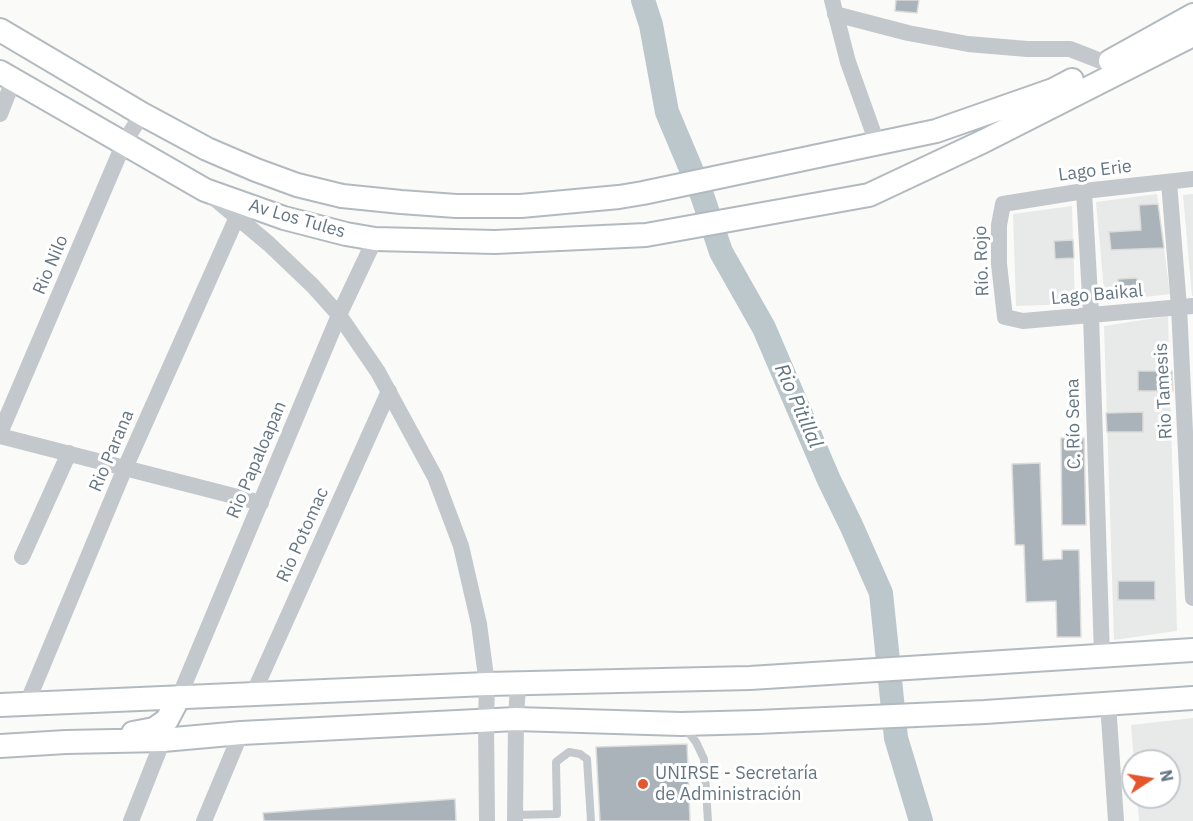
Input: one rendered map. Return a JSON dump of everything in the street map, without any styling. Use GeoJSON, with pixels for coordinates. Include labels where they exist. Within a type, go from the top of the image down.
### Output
{"type":"FeatureCollection","features":[{"type":"Feature","properties":{"kind":"street"},"geometry":{"type":"LineString","coordinates":[[833,7],[908,33],[968,44],[1027,49],[1070,49],[1106,63]]}},
{"type":"Feature","properties":{"kind":"street"},"geometry":{"type":"LineString","coordinates":[[833,7],[868,145]]}},
{"type":"Feature","properties":{"kind":"street","name":"Av Los Tules"},"geometry":{"type":"LineString","coordinates":[[0,30],[142,114],[207,149],[297,185],[342,195],[400,202],[456,206],[521,206],[619,197],[936,131],[1053,90],[1193,15]]}},
{"type":"Feature","properties":{"kind":"street","name":"Av Los Tules"},"geometry":{"type":"LineString","coordinates":[[7,76],[205,190],[284,218],[375,239],[495,242],[636,236],[869,195],[984,141],[1193,35]]}},
{"type":"Feature","properties":{"kind":"street"},"geometry":{"type":"LineString","coordinates":[[0,114],[7,76]]}},
{"type":"Feature","properties":{"kind":"street","name":"Rio Nilo"},"geometry":{"type":"LineString","coordinates":[[0,435],[124,143],[142,114]]}},
{"type":"Feature","properties":{"kind":"street","name":"Lago Erie"},"geometry":{"type":"LineString","coordinates":[[1003,204],[1084,191],[1193,179]]}},
{"type":"Feature","properties":{"kind":"street","name":"Rio Tamesis"},"geometry":{"type":"LineString","coordinates":[[1169,183],[1186,307],[1193,598]]}},
{"type":"Feature","properties":{"kind":"street"},"geometry":{"type":"LineString","coordinates":[[205,190],[313,286],[339,315],[389,391],[435,477],[460,546],[479,624],[487,684],[487,821]]}},
{"type":"Feature","properties":{"kind":"street","name":"C. Río Sena"},"geometry":{"type":"LineString","coordinates":[[1084,191],[1091,314],[1102,656]]}},
{"type":"Feature","properties":{"kind":"street","name":"Río. Rojo"},"geometry":{"type":"LineString","coordinates":[[1003,204],[999,225],[999,254],[1005,317]]}},
{"type":"Feature","properties":{"kind":"street","name":"Rio Parana"},"geometry":{"type":"LineString","coordinates":[[27,703],[125,468],[237,217]]}},
{"type":"Feature","properties":{"kind":"street","name":"Rio Papaloapan"},"geometry":{"type":"LineString","coordinates":[[179,697],[339,315],[375,239]]}},
{"type":"Feature","properties":{"kind":"street","name":"Lago Baikal"},"geometry":{"type":"LineString","coordinates":[[1005,317],[1023,321],[1186,307]]}},
{"type":"Feature","properties":{"kind":"street","name":"Rio Potomac"},"geometry":{"type":"LineString","coordinates":[[253,694],[389,391]]}},
{"type":"Feature","properties":{"kind":"street"},"geometry":{"type":"LineString","coordinates":[[0,435],[261,503]]}},
{"type":"Feature","properties":{"kind":"street"},"geometry":{"type":"LineString","coordinates":[[22,557],[69,453]]}},
{"type":"Feature","properties":{"kind":"street"},"geometry":{"type":"LineString","coordinates":[[0,705],[487,684],[750,678],[1193,650]]}},
{"type":"Feature","properties":{"kind":"street"},"geometry":{"type":"LineString","coordinates":[[515,818],[518,685]]}},
{"type":"Feature","properties":{"kind":"street"},"geometry":{"type":"LineString","coordinates":[[66,742],[154,729],[167,720],[179,697]]}},
{"type":"Feature","properties":{"kind":"street"},"geometry":{"type":"LineString","coordinates":[[0,746],[163,740],[516,720],[681,724],[758,722],[985,712],[1193,698]]}},
{"type":"Feature","properties":{"kind":"street"},"geometry":{"type":"LineString","coordinates":[[1108,703],[1116,821]]}},
{"type":"Feature","properties":{"kind":"street"},"geometry":{"type":"LineString","coordinates":[[204,821],[241,734]]}},
{"type":"Feature","properties":{"kind":"street"},"geometry":{"type":"LineString","coordinates":[[131,821],[163,740]]}},
{"type":"Feature","properties":{"kind":"lane"},"geometry":{"type":"LineString","coordinates":[[681,724],[696,742],[704,759],[708,821]]}},
{"type":"Feature","properties":{"kind":"lane"},"geometry":{"type":"LineString","coordinates":[[515,818],[558,818],[556,762],[569,752],[580,754],[587,759],[591,821]]}},
{"type":"Feature","properties":{"kind":"shaded area"},"geometry":{"type":"Polygon","coordinates":[[[1157,194],[1170,294],[1105,302],[1096,202],[1157,194]]]}},
{"type":"Feature","properties":{"kind":"shaded area"},"geometry":{"type":"Polygon","coordinates":[[[1193,194],[1193,296],[1192,296],[1183,195],[1193,194]]]}},
{"type":"Feature","properties":{"kind":"shaded area"},"geometry":{"type":"Polygon","coordinates":[[[1072,206],[1075,304],[1016,306],[1013,214],[1072,206]]]}},
{"type":"Feature","properties":{"kind":"shaded area"},"geometry":{"type":"Polygon","coordinates":[[[1168,316],[1177,631],[1114,640],[1104,326],[1168,316]]]}},
{"type":"Feature","properties":{"kind":"shaded area"},"geometry":{"type":"Polygon","coordinates":[[[1193,718],[1193,821],[1139,821],[1138,809],[1181,809],[1181,749],[1133,749],[1131,725],[1193,718]]]}},
{"type":"Feature","properties":{"kind":"building"},"geometry":{"type":"Polygon","coordinates":[[[896,0],[919,0],[917,13],[895,11],[896,0]]]}},
{"type":"Feature","properties":{"kind":"building"},"geometry":{"type":"Polygon","coordinates":[[[1158,204],[1164,248],[1111,250],[1109,232],[1141,230],[1139,205],[1158,204]]]}},
{"type":"Feature","properties":{"kind":"building"},"geometry":{"type":"Polygon","coordinates":[[[1073,240],[1074,258],[1055,259],[1054,241],[1073,240]]]}},
{"type":"Feature","properties":{"kind":"building"},"geometry":{"type":"Polygon","coordinates":[[[1137,278],[1138,296],[1119,297],[1118,279],[1137,278]]]}},
{"type":"Feature","properties":{"kind":"building"},"geometry":{"type":"Polygon","coordinates":[[[1138,371],[1172,371],[1173,391],[1138,391],[1138,371]]]}},
{"type":"Feature","properties":{"kind":"building"},"geometry":{"type":"Polygon","coordinates":[[[1143,412],[1143,432],[1107,432],[1106,413],[1143,412]]]}},
{"type":"Feature","properties":{"kind":"building"},"geometry":{"type":"Polygon","coordinates":[[[1061,438],[1084,438],[1086,525],[1062,525],[1061,438]]]}},
{"type":"Feature","properties":{"kind":"building"},"geometry":{"type":"Polygon","coordinates":[[[1040,463],[1043,560],[1062,559],[1062,550],[1079,550],[1081,637],[1057,637],[1056,601],[1026,602],[1024,545],[1015,545],[1012,464],[1040,463]]]}},
{"type":"Feature","properties":{"kind":"building"},"geometry":{"type":"Polygon","coordinates":[[[1118,581],[1155,581],[1155,600],[1118,600],[1118,581]]]}},
{"type":"Feature","properties":{"kind":"building","name":"UNIRSE - Secretaría de Administración"},"geometry":{"type":"Polygon","coordinates":[[[687,744],[690,821],[600,821],[596,747],[687,744]]]}},
{"type":"Feature","properties":{"kind":"building"},"geometry":{"type":"Polygon","coordinates":[[[455,799],[456,821],[264,821],[263,813],[455,799]]]}},
{"type":"Feature","properties":{"kind":"waterway","name":"Rio Pitillal"},"geometry":{"type":"LineString","coordinates":[[643,0],[651,25],[667,112],[702,195],[721,252],[764,328],[829,480],[881,593],[896,738],[921,821]]}},
{"type":"Feature","properties":{"kind":"place","name":"UNIRSE - Secretaría de Administración"},"geometry":{"type":"Point","coordinates":[643,784]}}]}
